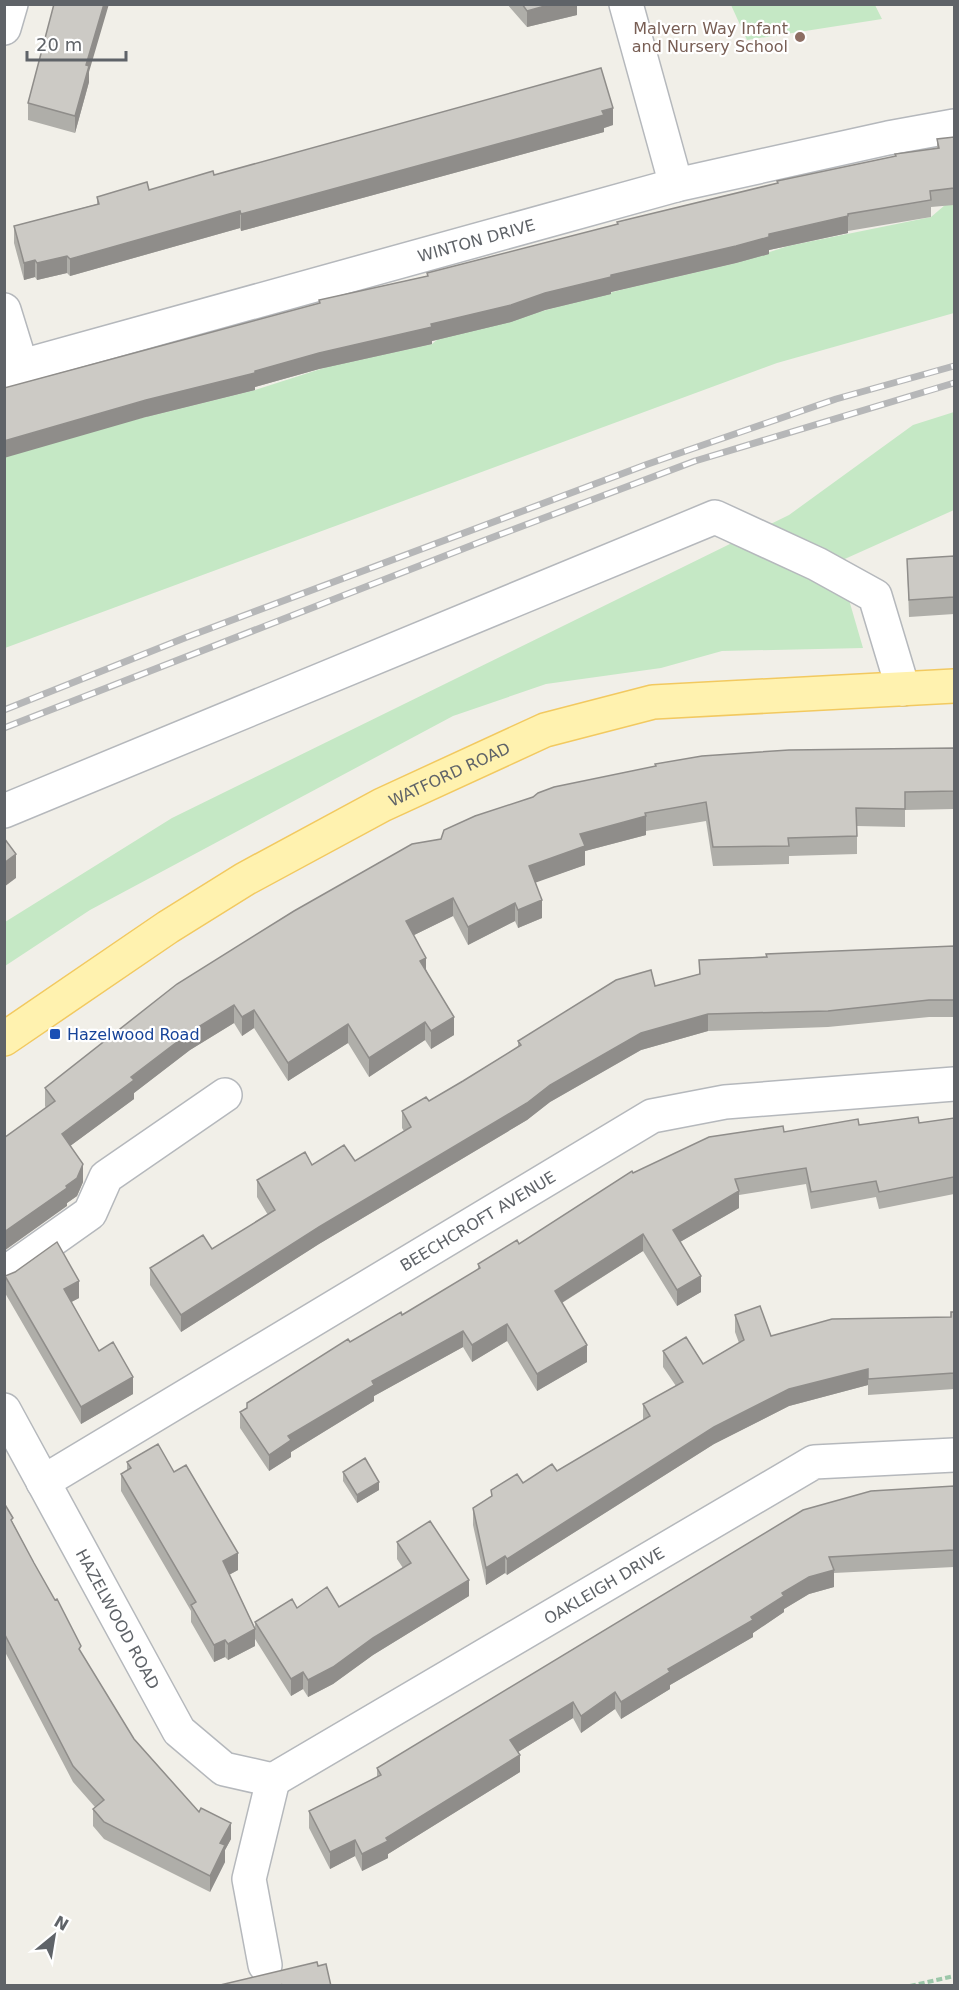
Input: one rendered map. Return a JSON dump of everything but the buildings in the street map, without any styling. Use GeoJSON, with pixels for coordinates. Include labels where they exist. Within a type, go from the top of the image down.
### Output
{"type":"FeatureCollection","features":[{"type":"Feature","properties":{"kind":"main road","name":"WATFORD ROAD"},"geometry":{"type":"LineString","coordinates":[[4,1039],[168,927],[245,879],[382,805],[544,730],[653,702],[954,686]]}},
{"type":"Feature","properties":{"kind":"street"},"geometry":{"type":"LineString","coordinates":[[4,28],[10,4]]}},
{"type":"Feature","properties":{"kind":"street"},"geometry":{"type":"LineString","coordinates":[[626,4],[676,185]]}},
{"type":"Feature","properties":{"kind":"street","name":"WINTON DRIVE"},"geometry":{"type":"LineString","coordinates":[[13,368],[676,185],[865,143],[954,126]]}},
{"type":"Feature","properties":{"kind":"street"},"geometry":{"type":"LineString","coordinates":[[4,310],[13,368]]}},
{"type":"Feature","properties":{"kind":"street"},"geometry":{"type":"LineString","coordinates":[[4,811],[715,517],[817,564],[875,596],[903,689]]}},
{"type":"Feature","properties":{"kind":"street","name":"BEECHCROFT AVENUE"},"geometry":{"type":"LineString","coordinates":[[43,1482],[652,1116],[726,1102],[954,1084]]}},
{"type":"Feature","properties":{"kind":"street"},"geometry":{"type":"LineString","coordinates":[[4,1274],[90,1213],[106,1177],[225,1095]]}},
{"type":"Feature","properties":{"kind":"street","name":"HAZELWOOD ROAD"},"geometry":{"type":"LineString","coordinates":[[4,1410],[179,1731],[224,1769],[273,1780]]}},
{"type":"Feature","properties":{"kind":"street","name":"OAKLEIGH DRIVE"},"geometry":{"type":"LineString","coordinates":[[273,1780],[814,1462],[954,1455]]}},
{"type":"Feature","properties":{"kind":"street"},"geometry":{"type":"LineString","coordinates":[[265,1965],[249,1879],[273,1780]]}},
{"type":"Feature","properties":{"kind":"path"},"geometry":{"type":"LineString","coordinates":[[910,1986],[954,1976]]}},
{"type":"Feature","properties":{"kind":"green space"},"geometry":{"type":"Polygon","coordinates":[[[731,5],[875,5],[882,19],[747,40],[731,5]]]}},
{"type":"Feature","properties":{"kind":"green space"},"geometry":{"type":"Polygon","coordinates":[[[954,204],[954,313],[777,363],[5,648],[5,457],[117,424],[255,390],[330,366],[432,344],[438,339],[628,288],[736,263],[788,246],[931,217],[945,205],[954,204]]]}},
{"type":"Feature","properties":{"kind":"green space"},"geometry":{"type":"Polygon","coordinates":[[[954,412],[954,510],[838,562],[863,648],[722,651],[661,668],[546,684],[453,716],[90,910],[5,966],[5,922],[172,818],[789,515],[913,425],[954,412]]]}},
{"type":"Feature","properties":{"kind":"railway"},"geometry":{"type":"LineString","coordinates":[[4,710],[187,637],[648,464],[836,399],[954,366]]}},
{"type":"Feature","properties":{"kind":"railway"},"geometry":{"type":"LineString","coordinates":[[4,728],[695,461],[954,383]]}},
{"type":"Feature","properties":{"kind":"place","name":"Malvern Way Infant and Nursery School"},"geometry":{"type":"Point","coordinates":[800,37]}},
{"type":"Feature","properties":{"kind":"place","name":"Hazelwood Road"},"geometry":{"type":"Point","coordinates":[55,1034]}}]}
